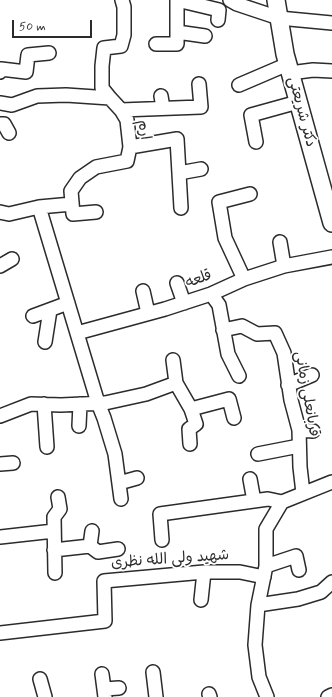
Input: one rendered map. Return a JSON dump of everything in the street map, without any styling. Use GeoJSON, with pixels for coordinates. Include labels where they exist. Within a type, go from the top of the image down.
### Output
{"type":"FeatureCollection","features":[{"type":"Feature","properties":{"kind":"main road","name":"دکتر شریعتی"},"geometry":{"type":"LineString","coordinates":[[276,0],[289,69],[332,223]]}},
{"type":"Feature","properties":{"kind":"street","name":"ارم"},"geometry":{"type":"LineString","coordinates":[[72,204],[71,191],[80,178],[96,167],[127,166],[130,147],[127,120],[121,110],[102,88],[104,48],[121,46],[124,35],[124,7],[122,0]]}},
{"type":"Feature","properties":{"kind":"street"},"geometry":{"type":"LineString","coordinates":[[156,44],[176,44],[177,0],[219,10],[218,20]]}},
{"type":"Feature","properties":{"kind":"street"},"geometry":{"type":"LineString","coordinates":[[230,0],[237,4],[279,18],[332,23]]}},
{"type":"Feature","properties":{"kind":"street"},"geometry":{"type":"LineString","coordinates":[[177,32],[205,36]]}},
{"type":"Feature","properties":{"kind":"street"},"geometry":{"type":"LineString","coordinates":[[0,72],[1,69],[26,72],[28,55],[49,53]]}},
{"type":"Feature","properties":{"kind":"street"},"geometry":{"type":"LineString","coordinates":[[239,85],[289,69],[332,71]]}},
{"type":"Feature","properties":{"kind":"street"},"geometry":{"type":"LineString","coordinates":[[121,110],[162,102],[201,107],[199,84]]}},
{"type":"Feature","properties":{"kind":"street"},"geometry":{"type":"LineString","coordinates":[[0,103],[12,105],[37,96],[66,95],[110,98]]}},
{"type":"Feature","properties":{"kind":"street"},"geometry":{"type":"LineString","coordinates":[[256,142],[252,115],[298,102]]}},
{"type":"Feature","properties":{"kind":"street"},"geometry":{"type":"LineString","coordinates":[[130,147],[176,139],[181,208]]}},
{"type":"Feature","properties":{"kind":"street"},"geometry":{"type":"LineString","coordinates":[[179,173],[201,169]]}},
{"type":"Feature","properties":{"kind":"street"},"geometry":{"type":"LineString","coordinates":[[244,279],[225,238],[219,202],[250,194]]}},
{"type":"Feature","properties":{"kind":"street"},"geometry":{"type":"LineString","coordinates":[[0,212],[9,214],[39,207],[72,204],[73,214],[96,212]]}},
{"type":"Feature","properties":{"kind":"street"},"geometry":{"type":"LineString","coordinates":[[39,207],[98,403],[115,454],[121,499]]}},
{"type":"Feature","properties":{"kind":"street"},"geometry":{"type":"LineString","coordinates":[[280,242],[284,266]]}},
{"type":"Feature","properties":{"kind":"street","name":"قلعه"},"geometry":{"type":"LineString","coordinates":[[77,333],[184,303],[211,294],[244,279],[284,266],[332,257]]}},
{"type":"Feature","properties":{"kind":"street"},"geometry":{"type":"LineString","coordinates":[[0,266],[12,259]]}},
{"type":"Feature","properties":{"kind":"street"},"geometry":{"type":"LineString","coordinates":[[176,283],[184,303]]}},
{"type":"Feature","properties":{"kind":"street"},"geometry":{"type":"LineString","coordinates":[[143,290],[148,314]]}},
{"type":"Feature","properties":{"kind":"street"},"geometry":{"type":"LineString","coordinates":[[211,294],[219,306],[228,354],[239,376]]}},
{"type":"Feature","properties":{"kind":"street"},"geometry":{"type":"LineString","coordinates":[[33,316],[68,303]]}},
{"type":"Feature","properties":{"kind":"street"},"geometry":{"type":"LineString","coordinates":[[45,342],[50,310]]}},
{"type":"Feature","properties":{"kind":"street","name":"قربانعلی زمانی"},"geometry":{"type":"LineString","coordinates":[[223,330],[242,326],[257,334],[275,333],[284,353],[288,385],[299,430],[303,493]]}},
{"type":"Feature","properties":{"kind":"street"},"geometry":{"type":"LineString","coordinates":[[172,360],[176,383],[196,424],[189,428],[190,444]]}},
{"type":"Feature","properties":{"kind":"street"},"geometry":{"type":"LineString","coordinates":[[288,385],[312,375]]}},
{"type":"Feature","properties":{"kind":"street"},"geometry":{"type":"LineString","coordinates":[[0,416],[31,404],[105,403],[146,394],[176,383]]}},
{"type":"Feature","properties":{"kind":"street"},"geometry":{"type":"LineString","coordinates":[[190,409],[230,399],[234,418]]}},
{"type":"Feature","properties":{"kind":"street"},"geometry":{"type":"LineString","coordinates":[[44,404],[47,447]]}},
{"type":"Feature","properties":{"kind":"street"},"geometry":{"type":"LineString","coordinates":[[79,426],[80,404]]}},
{"type":"Feature","properties":{"kind":"street"},"geometry":{"type":"LineString","coordinates":[[299,430],[313,431]]}},
{"type":"Feature","properties":{"kind":"street"},"geometry":{"type":"LineString","coordinates":[[258,454],[299,446]]}},
{"type":"Feature","properties":{"kind":"street"},"geometry":{"type":"LineString","coordinates":[[119,483],[137,478]]}},
{"type":"Feature","properties":{"kind":"street"},"geometry":{"type":"LineString","coordinates":[[250,479],[254,501]]}},
{"type":"Feature","properties":{"kind":"street"},"geometry":{"type":"LineString","coordinates":[[162,540],[160,514],[268,499],[282,502],[332,482]]}},
{"type":"Feature","properties":{"kind":"street"},"geometry":{"type":"LineString","coordinates":[[55,573],[54,517],[60,509],[58,497]]}},
{"type":"Feature","properties":{"kind":"street"},"geometry":{"type":"LineString","coordinates":[[267,697],[259,677],[255,645],[258,605],[265,572],[266,529],[282,502]]}},
{"type":"Feature","properties":{"kind":"street"},"geometry":{"type":"LineString","coordinates":[[0,537],[54,530]]}},
{"type":"Feature","properties":{"kind":"street"},"geometry":{"type":"LineString","coordinates":[[90,546],[92,531]]}},
{"type":"Feature","properties":{"kind":"street"},"geometry":{"type":"LineString","coordinates":[[54,550],[90,546],[98,552],[118,549]]}},
{"type":"Feature","properties":{"kind":"street"},"geometry":{"type":"LineString","coordinates":[[265,572],[296,556],[298,570]]}},
{"type":"Feature","properties":{"kind":"street"},"geometry":{"type":"LineString","coordinates":[[201,600],[204,572]]}},
{"type":"Feature","properties":{"kind":"street","name":"شهید ولی الله نظری"},"geometry":{"type":"LineString","coordinates":[[0,633],[105,621],[104,580],[204,572],[265,572]]}},
{"type":"Feature","properties":{"kind":"street"},"geometry":{"type":"LineString","coordinates":[[258,605],[298,598],[321,592],[332,582]]}},
{"type":"Feature","properties":{"kind":"street"},"geometry":{"type":"LineString","coordinates":[[153,672],[156,697]]}},
{"type":"Feature","properties":{"kind":"street"},"geometry":{"type":"LineString","coordinates":[[102,674],[105,693],[119,688]]}},
{"type":"Feature","properties":{"kind":"street"},"geometry":{"type":"LineString","coordinates":[[40,679],[45,697]]}},
{"type":"Feature","properties":{"kind":"street"},"geometry":{"type":"LineString","coordinates":[[328,697],[332,695]]}}]}
